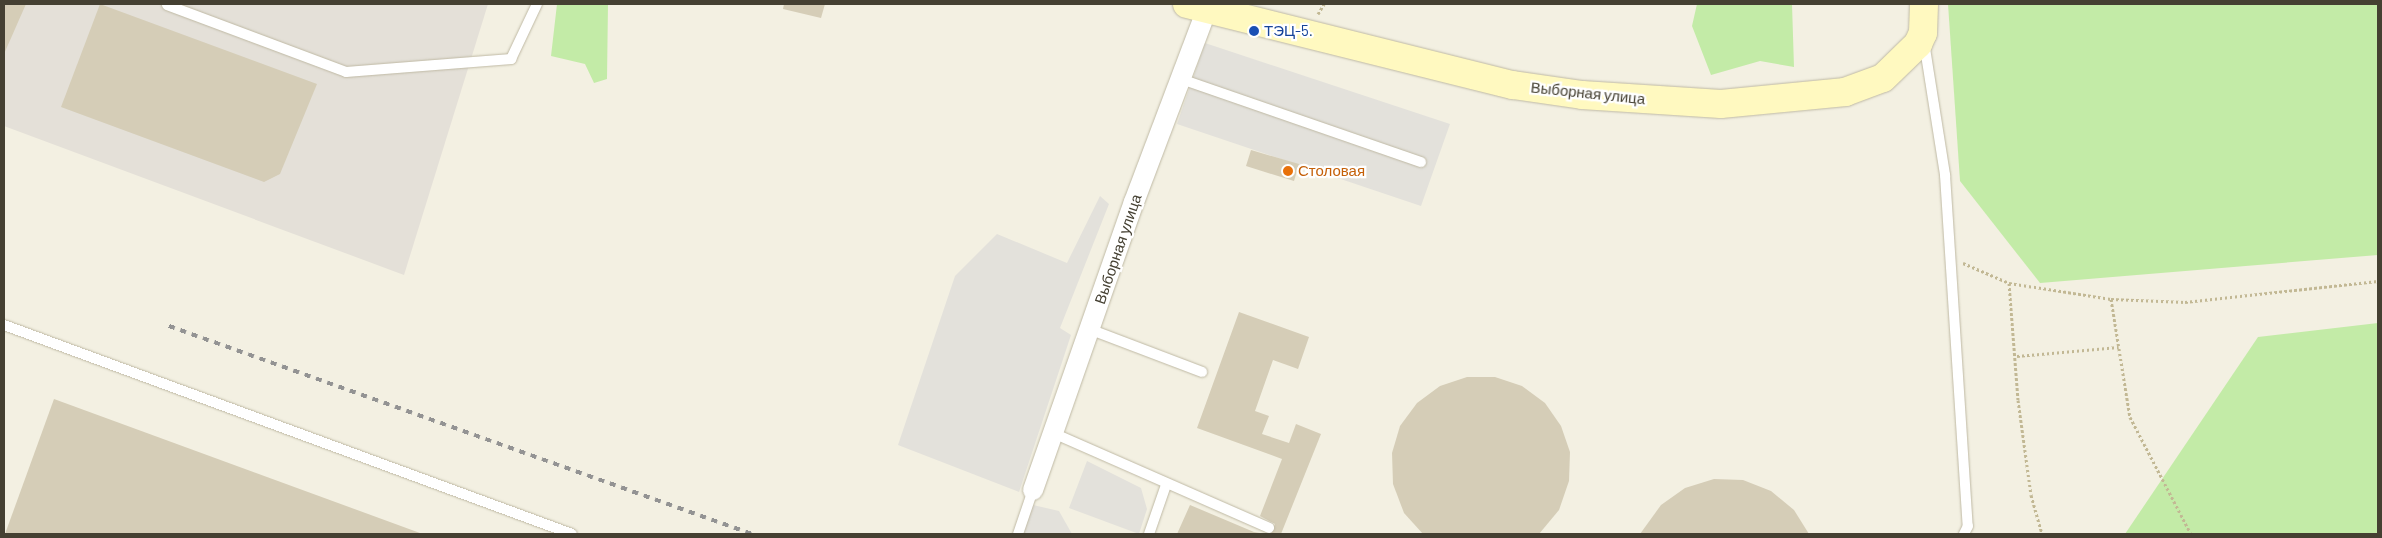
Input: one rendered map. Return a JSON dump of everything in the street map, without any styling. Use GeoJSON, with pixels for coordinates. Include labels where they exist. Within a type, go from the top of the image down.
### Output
{"type":"FeatureCollection","features":[{"type":"Feature","properties":{"kind":"main road"},"geometry":{"type":"LineString","coordinates":[[1923,33],[1924,4]]}},
{"type":"Feature","properties":{"kind":"main road","name":"Выборная улица"},"geometry":{"type":"LineString","coordinates":[[1201,5],[1513,85],[1582,95],[1721,104],[1845,92],[1883,78],[1900,66],[1923,33]]}},
{"type":"Feature","properties":{"kind":"street","name":"Выборная улица"},"geometry":{"type":"LineString","coordinates":[[1033,490],[1181,79],[1201,5]]}},
{"type":"Feature","properties":{"kind":"lane"},"geometry":{"type":"LineString","coordinates":[[167,4],[346,72],[511,58],[537,4]]}},
{"type":"Feature","properties":{"kind":"lane"},"geometry":{"type":"LineString","coordinates":[[1923,33],[1945,176],[1968,526],[1964,534]]}},
{"type":"Feature","properties":{"kind":"lane"},"geometry":{"type":"LineString","coordinates":[[1181,79],[1421,162]]}},
{"type":"Feature","properties":{"kind":"lane"},"geometry":{"type":"LineString","coordinates":[[4,325],[572,534]]}},
{"type":"Feature","properties":{"kind":"lane"},"geometry":{"type":"LineString","coordinates":[[1090,329],[1202,372]]}},
{"type":"Feature","properties":{"kind":"lane"},"geometry":{"type":"LineString","coordinates":[[1053,433],[1166,485],[1269,528]]}},
{"type":"Feature","properties":{"kind":"lane"},"geometry":{"type":"LineString","coordinates":[[1149,534],[1166,485]]}},
{"type":"Feature","properties":{"kind":"lane"},"geometry":{"type":"LineString","coordinates":[[1018,534],[1033,490]]}},
{"type":"Feature","properties":{"kind":"path"},"geometry":{"type":"LineString","coordinates":[[1949,257],[2009,283],[2111,299],[2185,302],[2378,281]]}},
{"type":"Feature","properties":{"kind":"path"},"geometry":{"type":"LineString","coordinates":[[2009,283],[2017,356],[2018,400],[2031,495],[2042,534]]}},
{"type":"Feature","properties":{"kind":"path"},"geometry":{"type":"LineString","coordinates":[[2111,299],[2130,417],[2191,534]]}},
{"type":"Feature","properties":{"kind":"path"},"geometry":{"type":"LineString","coordinates":[[2017,356],[2119,347]]}},
{"type":"Feature","properties":{"kind":"shaded area"},"geometry":{"type":"Polygon","coordinates":[[[4,4],[488,4],[404,275],[4,126],[4,4]]]}},
{"type":"Feature","properties":{"kind":"shaded area"},"geometry":{"type":"Polygon","coordinates":[[[1205,43],[1450,124],[1421,206],[1177,124],[1205,43]]]}},
{"type":"Feature","properties":{"kind":"shaded area"},"geometry":{"type":"Polygon","coordinates":[[[1100,196],[1109,204],[1060,328],[1071,335],[1019,492],[898,445],[955,276],[997,234],[1067,263],[1100,196]]]}},
{"type":"Feature","properties":{"kind":"shaded area"},"geometry":{"type":"Polygon","coordinates":[[[1087,461],[1141,488],[1147,509],[1139,534],[1069,508],[1087,461]]]}},
{"type":"Feature","properties":{"kind":"shaded area"},"geometry":{"type":"Polygon","coordinates":[[[1033,505],[1059,511],[1072,534],[1023,534],[1033,505]]]}},
{"type":"Feature","properties":{"kind":"green space"},"geometry":{"type":"Polygon","coordinates":[[[557,4],[608,4],[607,79],[594,83],[585,64],[551,56],[557,4]]]}},
{"type":"Feature","properties":{"kind":"green space"},"geometry":{"type":"Polygon","coordinates":[[[1697,4],[1792,4],[1794,67],[1760,61],[1711,75],[1692,26],[1697,4]]]}},
{"type":"Feature","properties":{"kind":"green space"},"geometry":{"type":"Polygon","coordinates":[[[1948,4],[2378,4],[2378,255],[2040,283],[1960,181],[1948,4]]]}},
{"type":"Feature","properties":{"kind":"green space"},"geometry":{"type":"Polygon","coordinates":[[[2378,323],[2378,534],[2125,534],[2258,337],[2378,323]]]}},
{"type":"Feature","properties":{"kind":"building"},"geometry":{"type":"Polygon","coordinates":[[[4,4],[26,4],[4,54],[4,4]]]}},
{"type":"Feature","properties":{"kind":"building"},"geometry":{"type":"Polygon","coordinates":[[[100,4],[317,84],[280,174],[264,182],[61,107],[100,4]]]}},
{"type":"Feature","properties":{"kind":"building"},"geometry":{"type":"Polygon","coordinates":[[[784,4],[825,4],[821,18],[783,9],[784,4]]]}},
{"type":"Feature","properties":{"kind":"building"},"geometry":{"type":"Polygon","coordinates":[[[1251,150],[1299,164],[1294,181],[1246,166],[1251,150]]]}},
{"type":"Feature","properties":{"kind":"building"},"geometry":{"type":"Polygon","coordinates":[[[1239,312],[1309,337],[1298,369],[1273,360],[1255,411],[1269,416],[1262,434],[1289,443],[1296,424],[1321,434],[1281,534],[1271,534],[1275,524],[1260,516],[1282,459],[1197,428],[1239,312]]]}},
{"type":"Feature","properties":{"kind":"building"},"geometry":{"type":"Polygon","coordinates":[[[1467,377],[1495,377],[1522,386],[1545,403],[1561,426],[1570,452],[1569,481],[1559,510],[1539,534],[1423,534],[1404,513],[1393,484],[1392,453],[1400,426],[1417,403],[1440,386],[1467,377]]]}},
{"type":"Feature","properties":{"kind":"building"},"geometry":{"type":"Polygon","coordinates":[[[54,399],[420,533],[420,534],[5,534],[54,399]]]}},
{"type":"Feature","properties":{"kind":"building"},"geometry":{"type":"Polygon","coordinates":[[[1714,479],[1743,480],[1771,491],[1794,510],[1809,534],[1640,534],[1661,505],[1685,488],[1714,479]]]}},
{"type":"Feature","properties":{"kind":"building"},"geometry":{"type":"Polygon","coordinates":[[[1190,505],[1254,532],[1266,534],[1177,534],[1190,505]]]}},
{"type":"Feature","properties":{"kind":"railway"},"geometry":{"type":"LineString","coordinates":[[169,326],[752,534]]}},
{"type":"Feature","properties":{"kind":"place","name":"ТЭЦ-5."},"geometry":{"type":"Point","coordinates":[1254,31]}},
{"type":"Feature","properties":{"kind":"place","name":"Столовая"},"geometry":{"type":"Point","coordinates":[1288,171]}}]}
